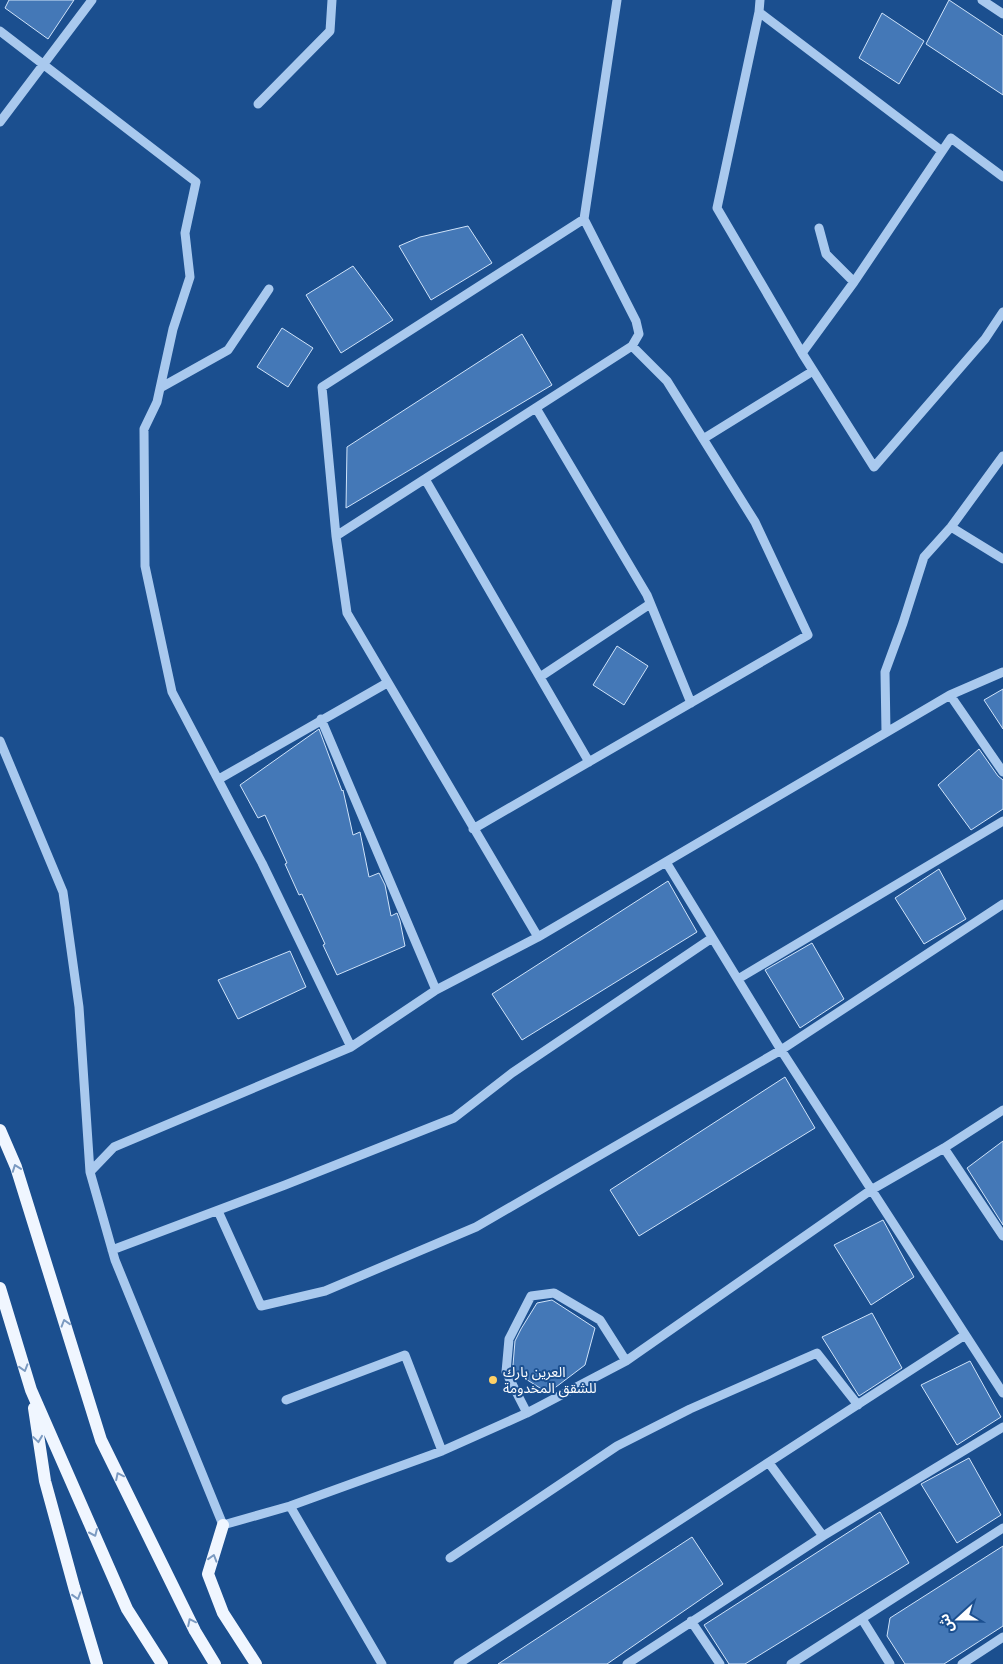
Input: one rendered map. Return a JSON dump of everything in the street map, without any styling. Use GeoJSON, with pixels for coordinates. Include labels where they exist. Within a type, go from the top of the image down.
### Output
{"type":"FeatureCollection","features":[{"type":"Feature","properties":{"kind":"main road"},"geometry":{"type":"LineString","coordinates":[[0,1130],[16,1167],[101,1440],[195,1630],[215,1664]]}},
{"type":"Feature","properties":{"kind":"main road"},"geometry":{"type":"LineString","coordinates":[[0,1288],[31,1390],[128,1609],[162,1664]]}},
{"type":"Feature","properties":{"kind":"main road"},"geometry":{"type":"LineString","coordinates":[[31,1390],[45,1481],[97,1664]]}},
{"type":"Feature","properties":{"kind":"main road"},"geometry":{"type":"LineString","coordinates":[[223,1525],[208,1574],[222,1613],[256,1664]]}},
{"type":"Feature","properties":{"kind":"street"},"geometry":{"type":"LineString","coordinates":[[0,122],[92,0]]}},
{"type":"Feature","properties":{"kind":"street"},"geometry":{"type":"LineString","coordinates":[[258,104],[330,30],[332,0]]}},
{"type":"Feature","properties":{"kind":"street"},"geometry":{"type":"LineString","coordinates":[[336,536],[632,346],[639,334],[636,322],[584,219],[617,0]]}},
{"type":"Feature","properties":{"kind":"street"},"geometry":{"type":"LineString","coordinates":[[760,0],[717,208],[802,353],[874,467],[1002,318]]}},
{"type":"Feature","properties":{"kind":"street"},"geometry":{"type":"LineString","coordinates":[[984,1],[1003,14]]}},
{"type":"Feature","properties":{"kind":"street"},"geometry":{"type":"LineString","coordinates":[[759,12],[942,151]]}},
{"type":"Feature","properties":{"kind":"street"},"geometry":{"type":"LineString","coordinates":[[0,31],[196,182],[185,233],[190,277],[172,329],[157,402],[144,429],[145,566],[172,692],[262,863],[351,1047]]}},
{"type":"Feature","properties":{"kind":"street"},"geometry":{"type":"LineString","coordinates":[[802,353],[854,282],[951,138],[1003,177]]}},
{"type":"Feature","properties":{"kind":"street"},"geometry":{"type":"LineString","coordinates":[[538,938],[347,613],[336,536],[322,388],[584,219]]}},
{"type":"Feature","properties":{"kind":"street"},"geometry":{"type":"LineString","coordinates":[[819,228],[826,254],[854,282]]}},
{"type":"Feature","properties":{"kind":"street"},"geometry":{"type":"LineString","coordinates":[[160,388],[228,350],[269,288]]}},
{"type":"Feature","properties":{"kind":"street"},"geometry":{"type":"LineString","coordinates":[[473,829],[808,635],[755,522],[667,381],[632,346]]}},
{"type":"Feature","properties":{"kind":"street"},"geometry":{"type":"LineString","coordinates":[[703,439],[813,371]]}},
{"type":"Feature","properties":{"kind":"street"},"geometry":{"type":"LineString","coordinates":[[536,408],[647,595],[691,703]]}},
{"type":"Feature","properties":{"kind":"street"},"geometry":{"type":"LineString","coordinates":[[886,732],[885,672],[903,624],[924,557],[951,527],[1003,456]]}},
{"type":"Feature","properties":{"kind":"street"},"geometry":{"type":"LineString","coordinates":[[425,479],[589,762]]}},
{"type":"Feature","properties":{"kind":"street"},"geometry":{"type":"LineString","coordinates":[[951,527],[1003,559]]}},
{"type":"Feature","properties":{"kind":"street"},"geometry":{"type":"LineString","coordinates":[[540,677],[650,604]]}},
{"type":"Feature","properties":{"kind":"street"},"geometry":{"type":"LineString","coordinates":[[90,1172],[114,1147],[351,1047],[436,990],[538,938],[950,695],[1003,672]]}},
{"type":"Feature","properties":{"kind":"street"},"geometry":{"type":"LineString","coordinates":[[219,780],[388,682]]}},
{"type":"Feature","properties":{"kind":"street"},"geometry":{"type":"LineString","coordinates":[[950,695],[1003,772]]}},
{"type":"Feature","properties":{"kind":"street"},"geometry":{"type":"LineString","coordinates":[[322,719],[436,990]]}},
{"type":"Feature","properties":{"kind":"street"},"geometry":{"type":"LineString","coordinates":[[0,741],[63,892],[79,1007],[90,1172],[112,1250],[223,1525],[290,1506],[442,1450],[527,1414],[626,1361],[872,1190],[944,1148],[1003,1110]]}},
{"type":"Feature","properties":{"kind":"street"},"geometry":{"type":"LineString","coordinates":[[738,979],[1003,821]]}},
{"type":"Feature","properties":{"kind":"street"},"geometry":{"type":"LineString","coordinates":[[666,862],[782,1050],[1003,1393]]}},
{"type":"Feature","properties":{"kind":"street"},"geometry":{"type":"LineString","coordinates":[[218,1211],[261,1306],[325,1291],[476,1228],[782,1050],[1003,904]]}},
{"type":"Feature","properties":{"kind":"street"},"geometry":{"type":"LineString","coordinates":[[112,1250],[218,1211],[454,1118],[512,1073],[712,938]]}},
{"type":"Feature","properties":{"kind":"street"},"geometry":{"type":"LineString","coordinates":[[944,1148],[1003,1236]]}},
{"type":"Feature","properties":{"kind":"street"},"geometry":{"type":"LineString","coordinates":[[527,1414],[506,1372],[509,1339],[531,1296],[554,1293],[600,1320],[626,1361]]}},
{"type":"Feature","properties":{"kind":"street"},"geometry":{"type":"LineString","coordinates":[[458,1664],[965,1335]]}},
{"type":"Feature","properties":{"kind":"street"},"geometry":{"type":"LineString","coordinates":[[450,1558],[618,1446],[690,1409],[817,1353],[858,1405]]}},
{"type":"Feature","properties":{"kind":"street"},"geometry":{"type":"LineString","coordinates":[[286,1400],[405,1355],[442,1450]]}},
{"type":"Feature","properties":{"kind":"street"},"geometry":{"type":"LineString","coordinates":[[627,1664],[823,1536],[1003,1427]]}},
{"type":"Feature","properties":{"kind":"street"},"geometry":{"type":"LineString","coordinates":[[768,1463],[823,1536]]}},
{"type":"Feature","properties":{"kind":"street"},"geometry":{"type":"LineString","coordinates":[[290,1506],[382,1664]]}},
{"type":"Feature","properties":{"kind":"street"},"geometry":{"type":"LineString","coordinates":[[791,1664],[1003,1528]]}},
{"type":"Feature","properties":{"kind":"street"},"geometry":{"type":"LineString","coordinates":[[862,1619],[890,1664]]}},
{"type":"Feature","properties":{"kind":"street"},"geometry":{"type":"LineString","coordinates":[[691,1621],[720,1664]]}},
{"type":"Feature","properties":{"kind":"street"},"geometry":{"type":"LineString","coordinates":[[962,1664],[1003,1637]]}},
{"type":"Feature","properties":{"kind":"building"},"geometry":{"type":"Polygon","coordinates":[[[9,0],[74,0],[48,39],[5,8],[9,0]]]}},
{"type":"Feature","properties":{"kind":"building"},"geometry":{"type":"Polygon","coordinates":[[[949,0],[1003,36],[1003,95],[926,44],[949,0]]]}},
{"type":"Feature","properties":{"kind":"building"},"geometry":{"type":"Polygon","coordinates":[[[882,13],[924,41],[899,84],[859,58],[882,13]]]}},
{"type":"Feature","properties":{"kind":"building"},"geometry":{"type":"Polygon","coordinates":[[[468,226],[492,263],[431,300],[399,246],[420,237],[468,226]]]}},
{"type":"Feature","properties":{"kind":"building"},"geometry":{"type":"Polygon","coordinates":[[[353,266],[393,320],[341,353],[306,295],[353,266]]]}},
{"type":"Feature","properties":{"kind":"building"},"geometry":{"type":"Polygon","coordinates":[[[282,328],[313,348],[288,387],[257,367],[282,328]]]}},
{"type":"Feature","properties":{"kind":"building"},"geometry":{"type":"Polygon","coordinates":[[[522,334],[552,385],[346,508],[347,447],[522,334]]]}},
{"type":"Feature","properties":{"kind":"building"},"geometry":{"type":"Polygon","coordinates":[[[617,646],[648,666],[624,705],[593,685],[617,646]]]}},
{"type":"Feature","properties":{"kind":"building"},"geometry":{"type":"Polygon","coordinates":[[[1003,689],[1003,729],[984,700],[1003,689]]]}},
{"type":"Feature","properties":{"kind":"building"},"geometry":{"type":"Polygon","coordinates":[[[319,729],[343,790],[353,835],[360,832],[369,877],[379,873],[385,885],[391,916],[397,913],[400,921],[405,946],[337,975],[302,894],[299,895],[285,864],[287,863],[265,815],[258,818],[240,785],[319,729]]]}},
{"type":"Feature","properties":{"kind":"building"},"geometry":{"type":"Polygon","coordinates":[[[979,749],[998,776],[1003,780],[1003,809],[971,830],[938,785],[979,749]]]}},
{"type":"Feature","properties":{"kind":"building"},"geometry":{"type":"Polygon","coordinates":[[[939,869],[966,919],[924,944],[895,898],[939,869]]]}},
{"type":"Feature","properties":{"kind":"building"},"geometry":{"type":"Polygon","coordinates":[[[668,881],[697,932],[522,1040],[492,994],[668,881]]]}},
{"type":"Feature","properties":{"kind":"building"},"geometry":{"type":"Polygon","coordinates":[[[812,943],[844,999],[800,1028],[765,970],[812,943]]]}},
{"type":"Feature","properties":{"kind":"building"},"geometry":{"type":"Polygon","coordinates":[[[290,951],[306,987],[238,1019],[218,980],[290,951]]]}},
{"type":"Feature","properties":{"kind":"building"},"geometry":{"type":"Polygon","coordinates":[[[785,1077],[815,1128],[639,1236],[610,1190],[785,1077]]]}},
{"type":"Feature","properties":{"kind":"building"},"geometry":{"type":"Polygon","coordinates":[[[1003,1141],[1003,1225],[967,1168],[1003,1141]]]}},
{"type":"Feature","properties":{"kind":"building"},"geometry":{"type":"Polygon","coordinates":[[[883,1220],[914,1277],[871,1305],[834,1245],[883,1220]]]}},
{"type":"Feature","properties":{"kind":"building"},"geometry":{"type":"Polygon","coordinates":[[[552,1300],[595,1328],[585,1365],[548,1393],[513,1371],[513,1365],[515,1341],[521,1329],[537,1303],[552,1300]]]}},
{"type":"Feature","properties":{"kind":"building"},"geometry":{"type":"Polygon","coordinates":[[[872,1313],[902,1368],[859,1396],[822,1337],[872,1313]]]}},
{"type":"Feature","properties":{"kind":"building"},"geometry":{"type":"Polygon","coordinates":[[[970,1361],[1001,1417],[957,1445],[921,1385],[970,1361]]]}},
{"type":"Feature","properties":{"kind":"building"},"geometry":{"type":"Polygon","coordinates":[[[969,1458],[1001,1515],[957,1543],[921,1484],[969,1458]]]}},
{"type":"Feature","properties":{"kind":"building"},"geometry":{"type":"Polygon","coordinates":[[[880,1512],[909,1563],[745,1664],[729,1664],[704,1625],[880,1512]]]}},
{"type":"Feature","properties":{"kind":"building"},"geometry":{"type":"Polygon","coordinates":[[[692,1537],[723,1584],[607,1664],[498,1664],[692,1537]]]}},
{"type":"Feature","properties":{"kind":"building"},"geometry":{"type":"Polygon","coordinates":[[[1003,1546],[1003,1626],[944,1664],[905,1664],[887,1636],[890,1618],[1003,1546]]]}},
{"type":"Feature","properties":{"kind":"place","name":"العرين بارك للشقق المخدومة"},"geometry":{"type":"Point","coordinates":[493,1380]}}]}
